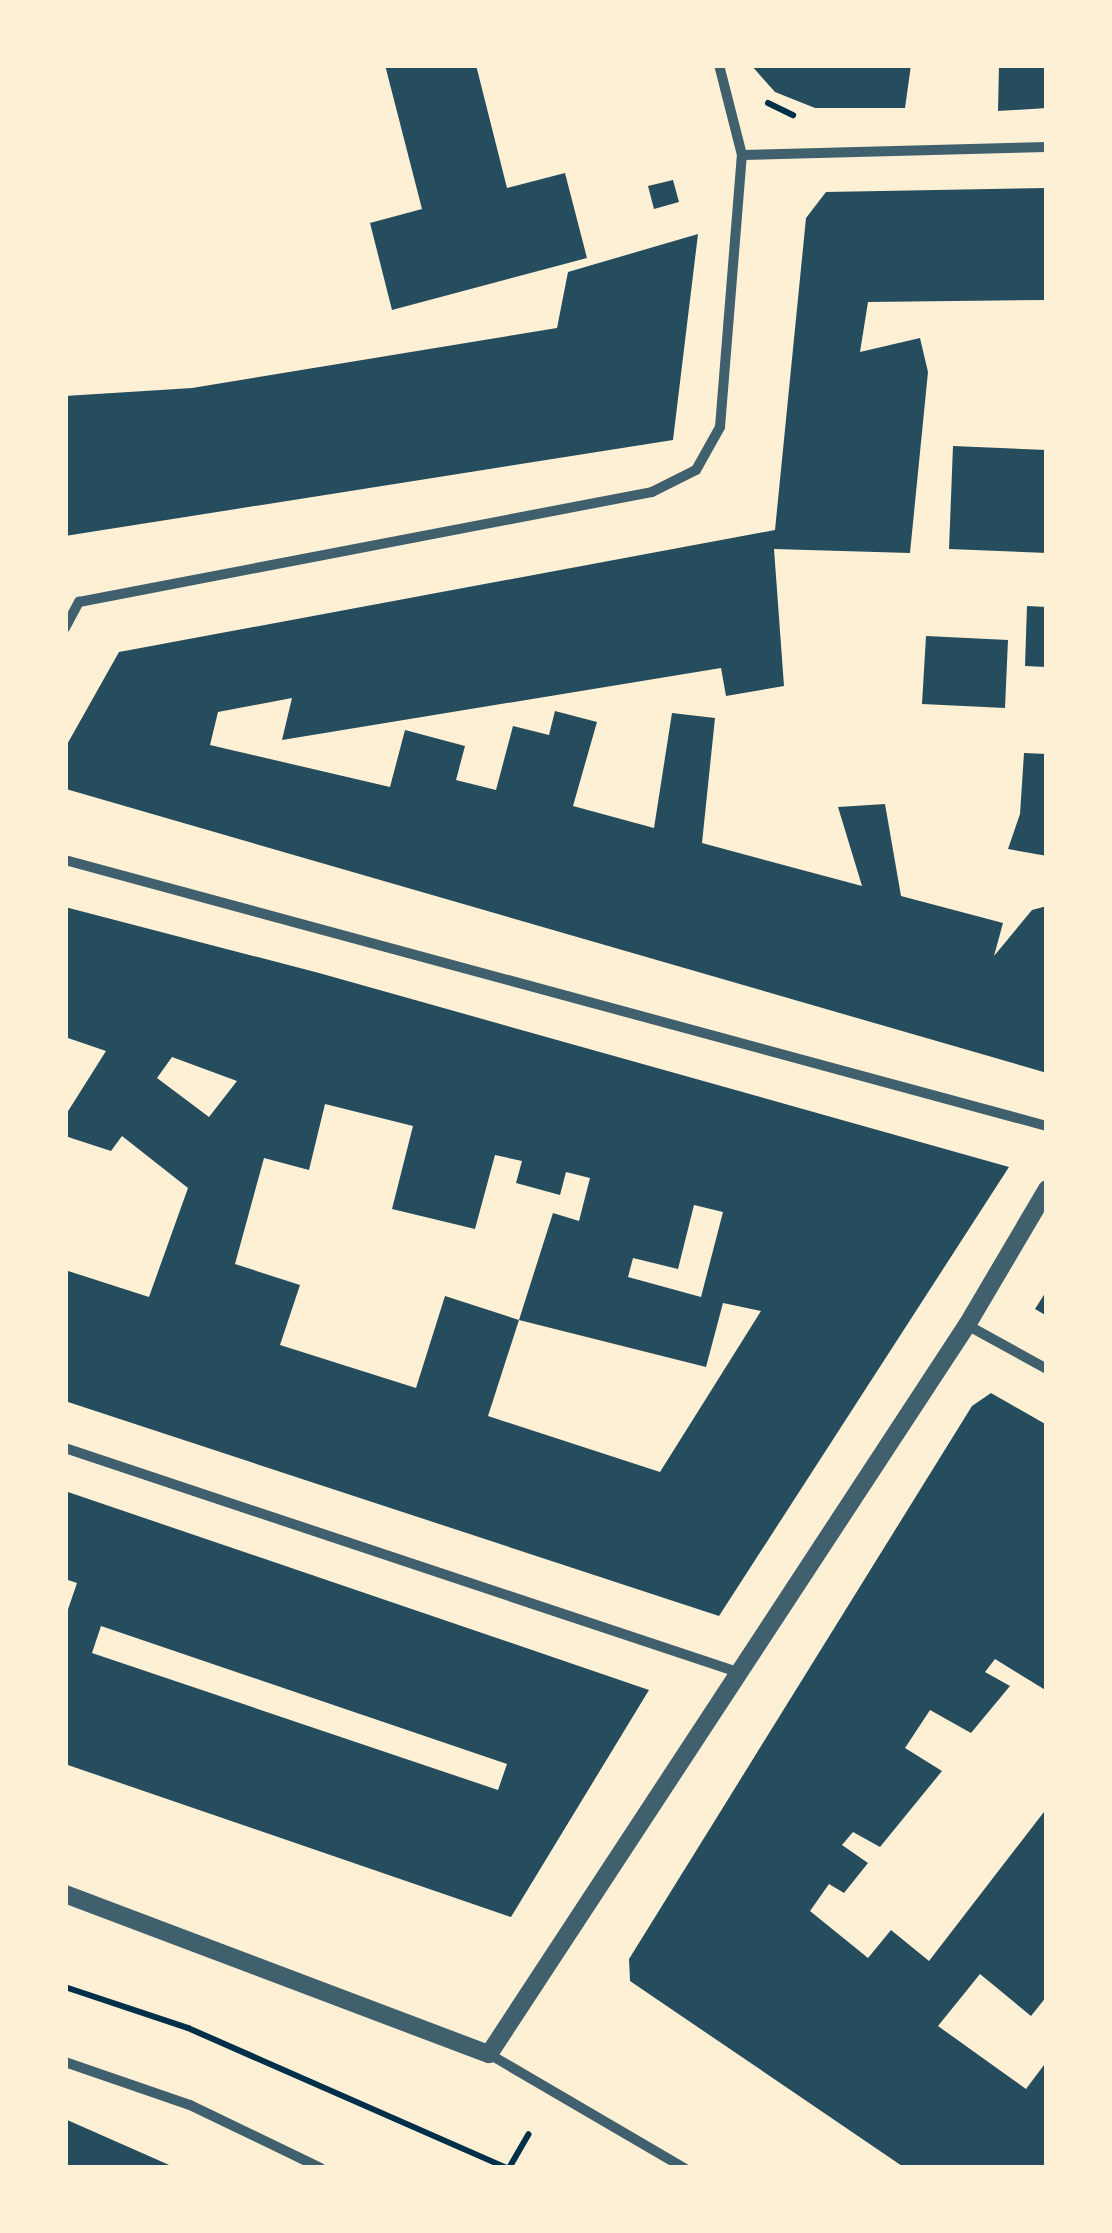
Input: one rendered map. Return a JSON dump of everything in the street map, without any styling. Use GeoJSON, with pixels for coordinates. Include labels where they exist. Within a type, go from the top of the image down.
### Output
{"type":"FeatureCollection","features":[{"type":"Feature","properties":{"kind":"street"},"geometry":{"type":"LineString","coordinates":[[65,628],[79,602],[652,492],[696,470],[720,428],[742,155],[719,65]]}},
{"type":"Feature","properties":{"kind":"street"},"geometry":{"type":"LineString","coordinates":[[742,155],[1047,147]]}},
{"type":"Feature","properties":{"kind":"street"},"geometry":{"type":"LineString","coordinates":[[65,860],[1047,1126]]}},
{"type":"Feature","properties":{"kind":"street"},"geometry":{"type":"LineString","coordinates":[[489,2054],[741,1674],[966,1324],[1047,1189]]}},
{"type":"Feature","properties":{"kind":"street"},"geometry":{"type":"LineString","coordinates":[[966,1324],[1047,1369]]}},
{"type":"Feature","properties":{"kind":"street"},"geometry":{"type":"LineString","coordinates":[[65,1448],[741,1674]]}},
{"type":"Feature","properties":{"kind":"street"},"geometry":{"type":"LineString","coordinates":[[65,1894],[489,2054],[684,2168]]}},
{"type":"Feature","properties":{"kind":"street"},"geometry":{"type":"LineString","coordinates":[[65,2062],[190,2104],[321,2168]]}},
{"type":"Feature","properties":{"kind":"path"},"geometry":{"type":"LineString","coordinates":[[762,101],[813,124]]}},
{"type":"Feature","properties":{"kind":"path"},"geometry":{"type":"LineString","coordinates":[[65,1987],[188,2028],[508,2168],[529,2134]]}},
{"type":"Feature","properties":{"kind":"building"},"geometry":{"type":"Polygon","coordinates":[[[385,65],[476,65],[507,188],[565,173],[587,258],[392,310],[370,223],[422,209],[385,65]]]}},
{"type":"Feature","properties":{"kind":"building"},"geometry":{"type":"Polygon","coordinates":[[[751,65],[911,65],[905,108],[815,108],[775,92],[751,65]]]}},
{"type":"Feature","properties":{"kind":"building"},"geometry":{"type":"Polygon","coordinates":[[[999,65],[1047,65],[1047,108],[998,111],[999,65]]]}},
{"type":"Feature","properties":{"kind":"building"},"geometry":{"type":"Polygon","coordinates":[[[673,180],[679,202],[654,209],[648,186],[673,180]]]}},
{"type":"Feature","properties":{"kind":"building"},"geometry":{"type":"Polygon","coordinates":[[[1047,188],[1047,300],[868,302],[860,352],[920,338],[928,372],[910,553],[774,549],[784,686],[726,696],[721,668],[282,740],[292,698],[218,712],[210,745],[390,787],[405,730],[465,746],[456,780],[496,790],[513,726],[549,735],[555,711],[597,722],[573,806],[654,828],[672,713],[715,718],[702,843],[862,886],[838,807],[885,804],[901,896],[1003,923],[994,956],[1032,910],[1047,906],[1047,1073],[66,789],[65,748],[119,652],[775,530],[806,218],[826,192],[1047,188]]]}},
{"type":"Feature","properties":{"kind":"building"},"geometry":{"type":"Polygon","coordinates":[[[698,234],[673,440],[65,536],[65,396],[192,388],[557,328],[568,272],[698,234]]]}},
{"type":"Feature","properties":{"kind":"building"},"geometry":{"type":"Polygon","coordinates":[[[953,446],[1047,450],[1047,553],[949,549],[953,446]]]}},
{"type":"Feature","properties":{"kind":"building"},"geometry":{"type":"Polygon","coordinates":[[[1027,606],[1047,607],[1047,667],[1025,666],[1027,606]]]}},
{"type":"Feature","properties":{"kind":"building"},"geometry":{"type":"Polygon","coordinates":[[[926,636],[1008,640],[1005,708],[922,704],[926,636]]]}},
{"type":"Feature","properties":{"kind":"building"},"geometry":{"type":"Polygon","coordinates":[[[1024,753],[1047,754],[1047,856],[1008,849],[1020,814],[1024,753]]]}},
{"type":"Feature","properties":{"kind":"building"},"geometry":{"type":"Polygon","coordinates":[[[65,907],[319,973],[1009,1167],[719,1616],[65,1401],[65,1270],[149,1297],[188,1188],[122,1136],[111,1151],[65,1136],[65,1116],[106,1051],[65,1037],[65,907]],[[172,1057],[157,1078],[209,1117],[237,1081],[172,1057]],[[325,1104],[309,1170],[264,1158],[235,1264],[300,1285],[280,1345],[416,1388],[445,1296],[519,1320],[553,1213],[579,1221],[590,1178],[566,1172],[560,1195],[516,1183],[522,1161],[495,1155],[475,1229],[392,1209],[413,1126],[325,1104]],[[694,1205],[678,1269],[633,1258],[628,1277],[701,1297],[723,1212],[694,1205]],[[723,1303],[706,1367],[519,1320],[488,1416],[660,1472],[761,1311],[723,1303]]]}},
{"type":"Feature","properties":{"kind":"building"},"geometry":{"type":"Polygon","coordinates":[[[1047,1290],[1047,1316],[1035,1309],[1047,1290]]]}},
{"type":"Feature","properties":{"kind":"building"},"geometry":{"type":"Polygon","coordinates":[[[991,1393],[1047,1425],[1047,1691],[995,1659],[985,1672],[1010,1686],[971,1733],[930,1710],[905,1748],[942,1771],[880,1847],[853,1832],[842,1845],[868,1863],[844,1893],[829,1884],[810,1911],[868,1958],[891,1930],[929,1961],[1047,1808],[1047,1996],[1031,2016],[980,1974],[938,2026],[1026,2089],[1047,2061],[1047,2168],[905,2168],[630,1981],[629,1959],[972,1406],[991,1393]]]}},
{"type":"Feature","properties":{"kind":"building"},"geometry":{"type":"Polygon","coordinates":[[[65,1491],[649,1690],[511,1917],[65,1764],[65,1618],[77,1583],[65,1579],[65,1491]],[[101,1626],[92,1653],[498,1790],[507,1764],[101,1626]]]}},
{"type":"Feature","properties":{"kind":"building"},"geometry":{"type":"Polygon","coordinates":[[[65,2119],[176,2168],[65,2168],[65,2119]]]}}]}
